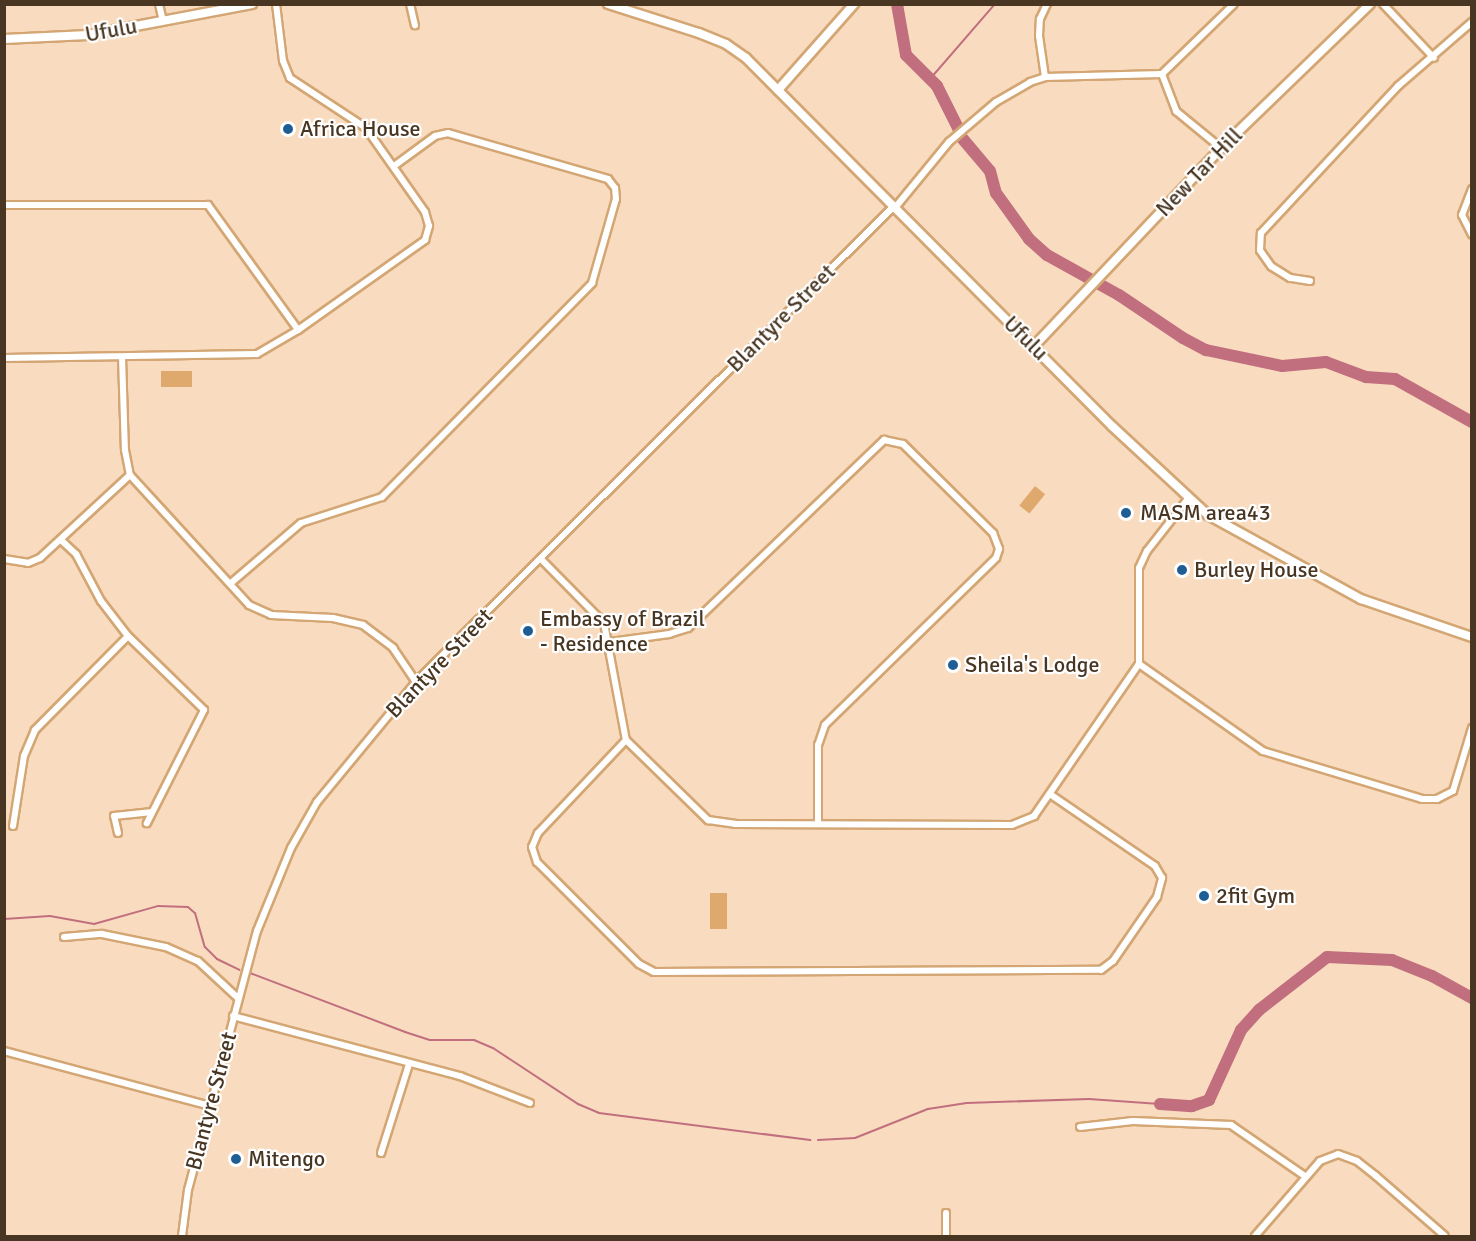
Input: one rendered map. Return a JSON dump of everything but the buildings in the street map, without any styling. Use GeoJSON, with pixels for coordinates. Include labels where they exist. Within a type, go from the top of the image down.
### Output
{"type":"FeatureCollection","features":[{"type":"Feature","properties":{"kind":"street"},"geometry":{"type":"LineString","coordinates":[[159,4],[163,21]]}},
{"type":"Feature","properties":{"kind":"street","name":"Ufulu"},"geometry":{"type":"LineString","coordinates":[[4,39],[65,38],[252,4]]}},
{"type":"Feature","properties":{"kind":"street"},"geometry":{"type":"LineString","coordinates":[[4,358],[246,356],[268,350],[425,240],[427,216],[394,166],[362,125],[290,78],[283,61],[276,4]]}},
{"type":"Feature","properties":{"kind":"street"},"geometry":{"type":"LineString","coordinates":[[410,4],[415,25]]}},
{"type":"Feature","properties":{"kind":"street","name":"Ufulu"},"geometry":{"type":"LineString","coordinates":[[608,4],[726,44],[778,90],[894,208],[1035,345],[1187,500],[1228,529],[1354,596],[1472,637]]}},
{"type":"Feature","properties":{"kind":"street"},"geometry":{"type":"LineString","coordinates":[[778,90],[854,4]]}},
{"type":"Feature","properties":{"kind":"street"},"geometry":{"type":"LineString","coordinates":[[1047,4],[1040,19],[1039,36],[1044,77],[1162,74],[1234,4]]}},
{"type":"Feature","properties":{"kind":"street","name":"New Tar Hill"},"geometry":{"type":"LineString","coordinates":[[1035,345],[1086,295],[1102,274],[1221,148],[1370,4]]}},
{"type":"Feature","properties":{"kind":"street"},"geometry":{"type":"LineString","coordinates":[[1383,4],[1434,58]]}},
{"type":"Feature","properties":{"kind":"street"},"geometry":{"type":"LineString","coordinates":[[1310,281],[1290,278],[1270,266],[1260,250],[1261,233],[1398,86],[1434,58],[1472,22]]}},
{"type":"Feature","properties":{"kind":"street"},"geometry":{"type":"LineString","coordinates":[[1162,74],[1176,111],[1221,148]]}},
{"type":"Feature","properties":{"kind":"street","name":"Blantyre Street"},"geometry":{"type":"LineString","coordinates":[[182,1236],[188,1190],[257,931],[305,821],[337,776],[416,682],[894,208],[957,135],[996,102],[1044,77]]}},
{"type":"Feature","properties":{"kind":"street"},"geometry":{"type":"LineString","coordinates":[[231,583],[301,523],[382,497],[592,283],[616,200],[615,188],[608,179],[448,133],[435,136],[394,166]]}},
{"type":"Feature","properties":{"kind":"street"},"geometry":{"type":"LineString","coordinates":[[1472,189],[1462,216],[1472,235]]}},
{"type":"Feature","properties":{"kind":"street"},"geometry":{"type":"LineString","coordinates":[[4,206],[208,206],[298,330]]}},
{"type":"Feature","properties":{"kind":"street"},"geometry":{"type":"LineString","coordinates":[[122,357],[125,450],[130,475],[250,606],[271,615],[333,618],[363,625],[393,648],[416,682]]}},
{"type":"Feature","properties":{"kind":"street"},"geometry":{"type":"LineString","coordinates":[[610,642],[661,636],[688,628],[884,440],[903,444],[993,533],[999,549],[996,558],[825,725],[818,745],[818,823]]}},
{"type":"Feature","properties":{"kind":"street"},"geometry":{"type":"LineString","coordinates":[[4,559],[34,561],[61,540],[130,475]]}},
{"type":"Feature","properties":{"kind":"street"},"geometry":{"type":"LineString","coordinates":[[542,559],[604,623],[610,642],[626,740],[708,820],[1018,824],[1034,816],[1139,664],[1139,568],[1147,551],[1187,500]]}},
{"type":"Feature","properties":{"kind":"street"},"geometry":{"type":"LineString","coordinates":[[61,540],[76,554],[101,601],[128,636],[204,711],[201,723],[150,812],[147,823]]}},
{"type":"Feature","properties":{"kind":"street"},"geometry":{"type":"LineString","coordinates":[[13,826],[24,756],[38,726],[128,636]]}},
{"type":"Feature","properties":{"kind":"street"},"geometry":{"type":"LineString","coordinates":[[1139,664],[1263,751],[1422,799],[1437,799],[1453,791],[1472,728]]}},
{"type":"Feature","properties":{"kind":"street"},"geometry":{"type":"LineString","coordinates":[[626,740],[538,832],[532,847],[545,870],[639,964],[654,972],[1101,970],[1113,961],[1136,930],[1157,897],[1161,878],[1155,866],[1050,794]]}},
{"type":"Feature","properties":{"kind":"street"},"geometry":{"type":"LineString","coordinates":[[106,817],[150,812]]}},
{"type":"Feature","properties":{"kind":"street"},"geometry":{"type":"LineString","coordinates":[[114,816],[118,833]]}},
{"type":"Feature","properties":{"kind":"street"},"geometry":{"type":"LineString","coordinates":[[64,937],[102,934],[166,947],[198,961],[238,999]]}},
{"type":"Feature","properties":{"kind":"street"},"geometry":{"type":"LineString","coordinates":[[233,1016],[460,1076],[530,1103]]}},
{"type":"Feature","properties":{"kind":"street"},"geometry":{"type":"LineString","coordinates":[[4,1051],[210,1106]]}},
{"type":"Feature","properties":{"kind":"street"},"geometry":{"type":"LineString","coordinates":[[381,1153],[409,1064]]}},
{"type":"Feature","properties":{"kind":"street"},"geometry":{"type":"LineString","coordinates":[[1080,1127],[1133,1121],[1231,1125],[1306,1177]]}},
{"type":"Feature","properties":{"kind":"street"},"geometry":{"type":"LineString","coordinates":[[1255,1236],[1306,1177],[1329,1155],[1348,1156],[1445,1236]]}},
{"type":"Feature","properties":{"kind":"street"},"geometry":{"type":"LineString","coordinates":[[946,1213],[946,1236]]}},
{"type":"Feature","properties":{"kind":"shaded area"},"geometry":{"type":"Polygon","coordinates":[[[161,371],[192,371],[192,387],[161,387],[161,371]]]}},
{"type":"Feature","properties":{"kind":"shaded area"},"geometry":{"type":"Polygon","coordinates":[[[1035,486],[1045,494],[1029,514],[1019,505],[1035,486]]]}},
{"type":"Feature","properties":{"kind":"shaded area"},"geometry":{"type":"Polygon","coordinates":[[[710,893],[727,893],[727,929],[710,929],[710,893]]]}},
{"type":"Feature","properties":{"kind":"waterway"},"geometry":{"type":"LineString","coordinates":[[897,4],[906,55],[937,86],[960,132]]}},
{"type":"Feature","properties":{"kind":"waterway"},"geometry":{"type":"LineString","coordinates":[[930,79],[995,4]]}},
{"type":"Feature","properties":{"kind":"waterway"},"geometry":{"type":"LineString","coordinates":[[962,138],[990,171],[996,193],[1029,239],[1047,255],[1119,295],[1183,338],[1206,350],[1282,366],[1326,362],[1366,377],[1395,379],[1472,422]]}},
{"type":"Feature","properties":{"kind":"waterway"},"geometry":{"type":"LineString","coordinates":[[4,919],[50,916],[94,924],[158,906],[188,907],[195,913],[205,947],[217,959],[240,970]]}},
{"type":"Feature","properties":{"kind":"waterway"},"geometry":{"type":"LineString","coordinates":[[1160,1104],[1192,1106],[1209,1100],[1241,1030],[1259,1010],[1327,957],[1392,960],[1432,976],[1472,998]]}},
{"type":"Feature","properties":{"kind":"waterway"},"geometry":{"type":"LineString","coordinates":[[250,973],[430,1040],[474,1040],[493,1048],[578,1104],[599,1113],[810,1140]]}},
{"type":"Feature","properties":{"kind":"waterway"},"geometry":{"type":"LineString","coordinates":[[818,1140],[855,1138],[928,1109],[967,1103],[1089,1099],[1160,1104]]}},
{"type":"Feature","properties":{"kind":"place","name":"Africa House"},"geometry":{"type":"Point","coordinates":[288,129]}},
{"type":"Feature","properties":{"kind":"place","name":"MASM area43"},"geometry":{"type":"Point","coordinates":[1126,513]}},
{"type":"Feature","properties":{"kind":"place","name":"Burley House"},"geometry":{"type":"Point","coordinates":[1182,570]}},
{"type":"Feature","properties":{"kind":"place","name":"Embassy of Brazil - Residence"},"geometry":{"type":"Point","coordinates":[528,631]}},
{"type":"Feature","properties":{"kind":"place","name":"Sheila's Lodge"},"geometry":{"type":"Point","coordinates":[953,665]}},
{"type":"Feature","properties":{"kind":"place","name":"2fit Gym"},"geometry":{"type":"Point","coordinates":[1204,896]}},
{"type":"Feature","properties":{"kind":"place","name":"Mitengo"},"geometry":{"type":"Point","coordinates":[236,1159]}}]}
